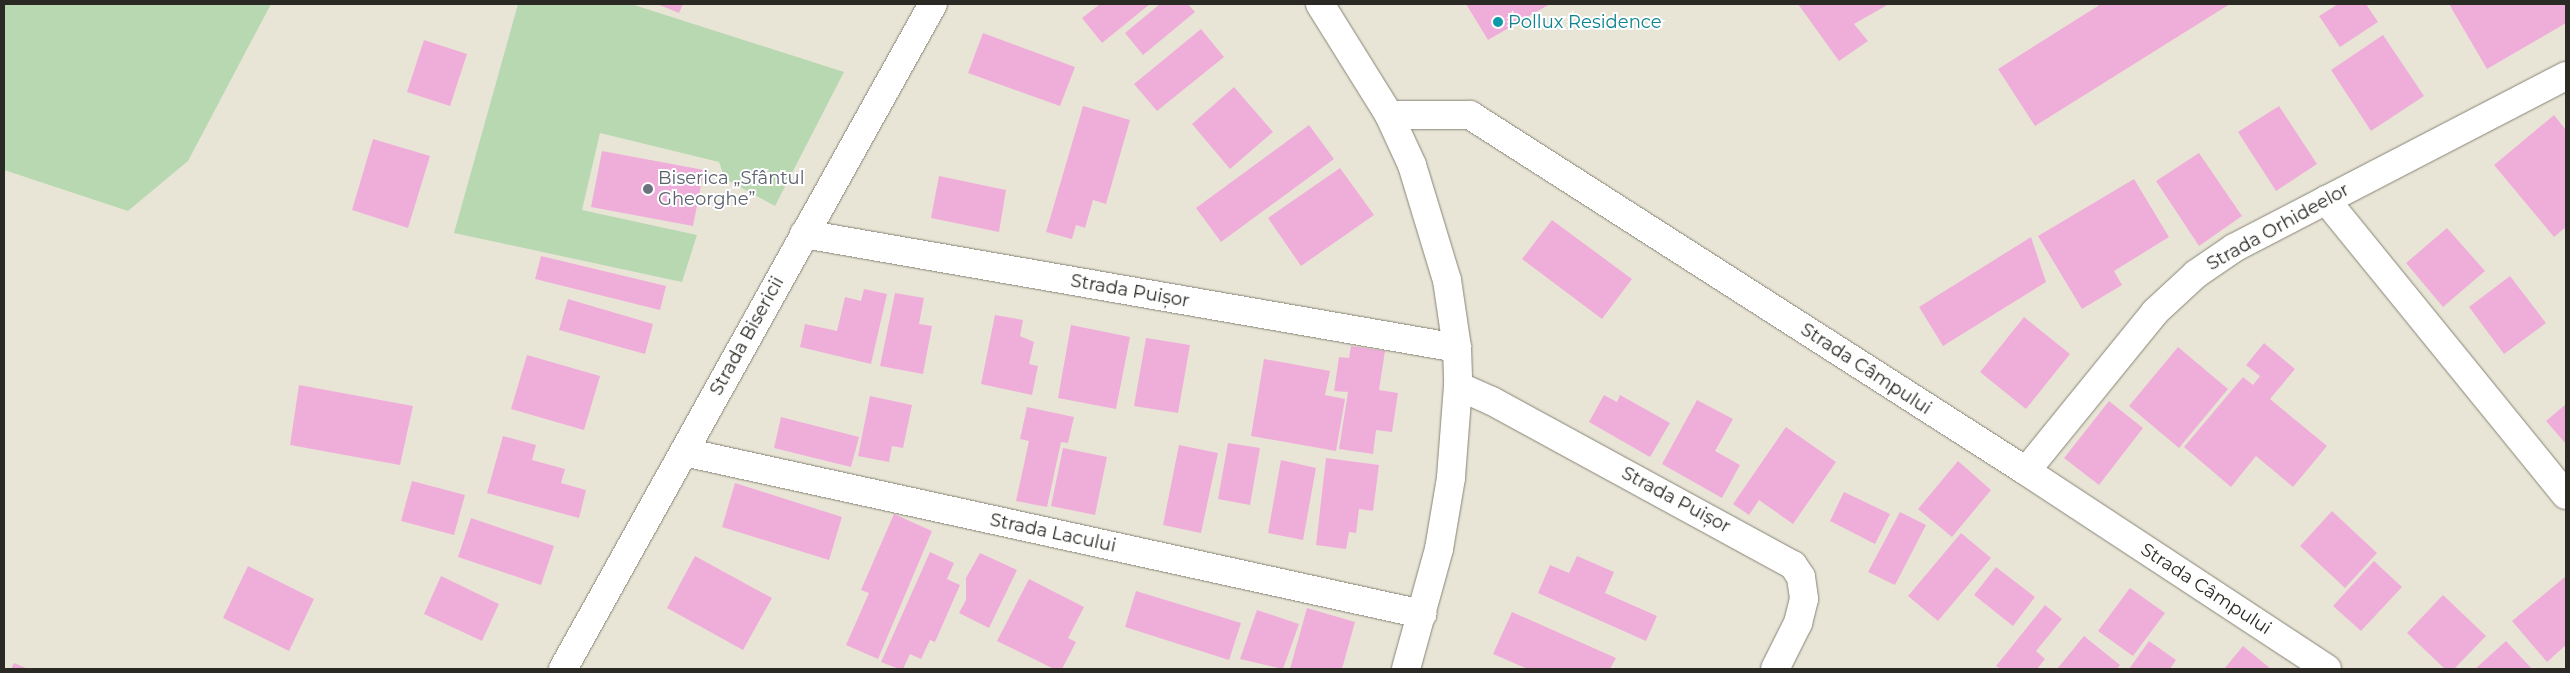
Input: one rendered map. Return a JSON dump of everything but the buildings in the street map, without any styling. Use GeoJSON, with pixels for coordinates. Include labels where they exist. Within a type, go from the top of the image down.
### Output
{"type":"FeatureCollection","features":[{"type":"Feature","properties":{"kind":"street","name":"Strada Bisericii"},"geometry":{"type":"LineString","coordinates":[[563,669],[933,4]]}},
{"type":"Feature","properties":{"kind":"street"},"geometry":{"type":"LineString","coordinates":[[1320,4],[1390,115],[1412,165],[1430,218],[1447,280],[1456,348],[1458,386],[1451,478],[1439,549],[1406,669]]}},
{"type":"Feature","properties":{"kind":"street","name":"Strada Orhideelor"},"geometry":{"type":"LineString","coordinates":[[2026,471],[2173,293],[2234,248],[2566,76]]}},
{"type":"Feature","properties":{"kind":"street","name":"Strada Câmpului"},"geometry":{"type":"LineString","coordinates":[[1390,115],[1470,116],[2026,471],[2328,669]]}},
{"type":"Feature","properties":{"kind":"street"},"geometry":{"type":"LineString","coordinates":[[2326,200],[2566,494]]}},
{"type":"Feature","properties":{"kind":"street","name":"Strada Puișor"},"geometry":{"type":"LineString","coordinates":[[804,234],[1456,348]]}},
{"type":"Feature","properties":{"kind":"street","name":"Strada Puișor"},"geometry":{"type":"LineString","coordinates":[[1458,386],[1492,401],[1793,565],[1801,577],[1804,600],[1798,623],[1775,669]]}},
{"type":"Feature","properties":{"kind":"street","name":"Strada Lacului"},"geometry":{"type":"LineString","coordinates":[[684,452],[1422,614]]}},
{"type":"Feature","properties":{"kind":"green space"},"geometry":{"type":"Polygon","coordinates":[[[4,4],[271,4],[188,161],[128,211],[4,170],[4,4]]]}},
{"type":"Feature","properties":{"kind":"green space"},"geometry":{"type":"Polygon","coordinates":[[[518,4],[631,4],[844,72],[775,206],[725,179],[719,162],[600,133],[582,210],[697,235],[682,282],[454,233],[518,4]]]}},
{"type":"Feature","properties":{"kind":"place","name":"Pollux Residence"},"geometry":{"type":"Point","coordinates":[1498,22]}},
{"type":"Feature","properties":{"kind":"place","name":"Biserica „Sfântul Gheorghe”"},"geometry":{"type":"Point","coordinates":[648,189]}}]}
